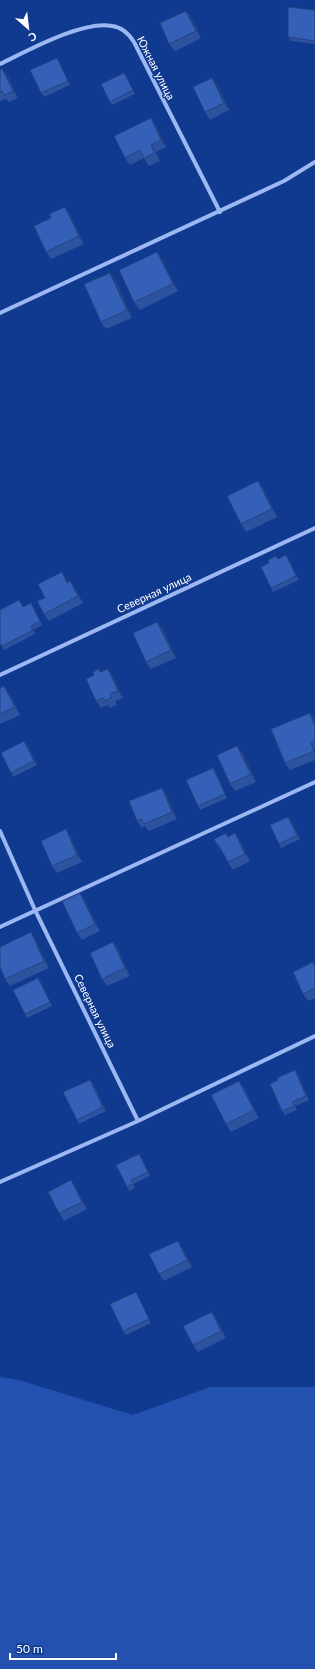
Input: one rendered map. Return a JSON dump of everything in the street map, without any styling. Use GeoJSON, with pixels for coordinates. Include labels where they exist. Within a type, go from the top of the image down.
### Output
{"type":"FeatureCollection","features":[{"type":"Feature","properties":{"kind":"street","name":"Южная улица"},"geometry":{"type":"LineString","coordinates":[[0,64],[55,38],[91,27],[102,25],[113,26],[126,33],[134,42],[220,212]]}},
{"type":"Feature","properties":{"kind":"street"},"geometry":{"type":"LineString","coordinates":[[0,314],[220,212],[284,181],[315,162]]}},
{"type":"Feature","properties":{"kind":"street","name":"Северная улица"},"geometry":{"type":"LineString","coordinates":[[0,674],[315,528]]}},
{"type":"Feature","properties":{"kind":"street"},"geometry":{"type":"LineString","coordinates":[[0,927],[315,782]]}},
{"type":"Feature","properties":{"kind":"street","name":"Северная улица"},"geometry":{"type":"LineString","coordinates":[[0,831],[36,910],[138,1121]]}},
{"type":"Feature","properties":{"kind":"street"},"geometry":{"type":"LineString","coordinates":[[0,1182],[138,1121],[315,1036]]}},
{"type":"Feature","properties":{"kind":"shaded area"},"geometry":{"type":"Polygon","coordinates":[[[0,1377],[19,1380],[133,1415],[210,1387],[315,1387],[315,1669],[0,1669],[0,1377]]]}},
{"type":"Feature","properties":{"kind":"building"},"geometry":{"type":"Polygon","coordinates":[[[288,7],[315,10],[315,41],[288,37],[288,7]]]}},
{"type":"Feature","properties":{"kind":"building"},"geometry":{"type":"Polygon","coordinates":[[[186,11],[196,31],[169,44],[160,23],[186,11]]]}},
{"type":"Feature","properties":{"kind":"building"},"geometry":{"type":"Polygon","coordinates":[[[57,58],[68,81],[41,93],[30,70],[57,58]]]}},
{"type":"Feature","properties":{"kind":"building"},"geometry":{"type":"Polygon","coordinates":[[[2,68],[13,91],[4,95],[2,91],[0,92],[0,70],[2,68]]]}},
{"type":"Feature","properties":{"kind":"building"},"geometry":{"type":"Polygon","coordinates":[[[124,73],[133,90],[110,102],[101,84],[124,73]]]}},
{"type":"Feature","properties":{"kind":"building"},"geometry":{"type":"Polygon","coordinates":[[[212,78],[224,103],[205,112],[193,87],[212,78]]]}},
{"type":"Feature","properties":{"kind":"building"},"geometry":{"type":"Polygon","coordinates":[[[151,118],[161,140],[151,145],[155,153],[144,158],[140,150],[125,158],[114,136],[151,118]]]}},
{"type":"Feature","properties":{"kind":"building"},"geometry":{"type":"Polygon","coordinates":[[[65,207],[79,236],[46,252],[34,226],[51,218],[49,214],[65,207]]]}},
{"type":"Feature","properties":{"kind":"building"},"geometry":{"type":"Polygon","coordinates":[[[157,252],[173,284],[134,302],[119,270],[157,252]]]}},
{"type":"Feature","properties":{"kind":"building"},"geometry":{"type":"Polygon","coordinates":[[[110,273],[127,310],[101,322],[84,284],[110,273]]]}},
{"type":"Feature","properties":{"kind":"building"},"geometry":{"type":"Polygon","coordinates":[[[258,481],[272,509],[241,524],[227,496],[258,481]]]}},
{"type":"Feature","properties":{"kind":"building"},"geometry":{"type":"Polygon","coordinates":[[[286,555],[296,576],[271,588],[261,567],[269,563],[268,560],[276,556],[278,559],[286,555]]]}},
{"type":"Feature","properties":{"kind":"building"},"geometry":{"type":"Polygon","coordinates":[[[62,572],[67,583],[70,581],[78,596],[44,614],[37,601],[45,598],[38,584],[62,572]]]}},
{"type":"Feature","properties":{"kind":"building"},"geometry":{"type":"Polygon","coordinates":[[[19,600],[23,607],[31,603],[40,621],[31,626],[33,630],[2,646],[0,643],[0,610],[19,600]]]}},
{"type":"Feature","properties":{"kind":"building"},"geometry":{"type":"Polygon","coordinates":[[[157,622],[171,650],[146,662],[133,633],[157,622]]]}},
{"type":"Feature","properties":{"kind":"building"},"geometry":{"type":"Polygon","coordinates":[[[99,669],[100,672],[108,669],[118,691],[110,694],[112,697],[105,701],[103,698],[96,701],[86,679],[94,675],[93,672],[99,669]]]}},
{"type":"Feature","properties":{"kind":"building"},"geometry":{"type":"Polygon","coordinates":[[[4,686],[15,707],[0,714],[0,688],[4,686]]]}},
{"type":"Feature","properties":{"kind":"building"},"geometry":{"type":"Polygon","coordinates":[[[310,713],[315,726],[315,741],[311,743],[314,751],[285,763],[271,729],[310,713]]]}},
{"type":"Feature","properties":{"kind":"building"},"geometry":{"type":"Polygon","coordinates":[[[24,741],[34,761],[11,773],[1,753],[24,741]]]}},
{"type":"Feature","properties":{"kind":"building"},"geometry":{"type":"Polygon","coordinates":[[[237,746],[251,774],[230,784],[217,755],[237,746]]]}},
{"type":"Feature","properties":{"kind":"building"},"geometry":{"type":"Polygon","coordinates":[[[213,768],[225,794],[198,806],[186,780],[213,768]]]}},
{"type":"Feature","properties":{"kind":"building"},"geometry":{"type":"Polygon","coordinates":[[[162,788],[172,812],[144,824],[141,819],[137,821],[129,801],[162,788]]]}},
{"type":"Feature","properties":{"kind":"building"},"geometry":{"type":"Polygon","coordinates":[[[288,817],[297,835],[279,844],[270,825],[288,817]]]}},
{"type":"Feature","properties":{"kind":"building"},"geometry":{"type":"Polygon","coordinates":[[[66,829],[77,855],[52,866],[41,841],[66,829]]]}},
{"type":"Feature","properties":{"kind":"building"},"geometry":{"type":"Polygon","coordinates":[[[226,833],[228,837],[235,833],[245,854],[228,862],[214,839],[226,833]]]}},
{"type":"Feature","properties":{"kind":"building"},"geometry":{"type":"Polygon","coordinates":[[[80,893],[95,924],[77,933],[62,901],[80,893]]]}},
{"type":"Feature","properties":{"kind":"building"},"geometry":{"type":"Polygon","coordinates":[[[31,932],[44,961],[5,979],[0,967],[0,947],[31,932]]]}},
{"type":"Feature","properties":{"kind":"building"},"geometry":{"type":"Polygon","coordinates":[[[113,942],[125,968],[102,979],[90,953],[113,942]]]}},
{"type":"Feature","properties":{"kind":"building"},"geometry":{"type":"Polygon","coordinates":[[[313,962],[315,967],[315,988],[303,994],[293,972],[313,962]]]}},
{"type":"Feature","properties":{"kind":"building"},"geometry":{"type":"Polygon","coordinates":[[[38,978],[50,1002],[25,1014],[13,990],[38,978]]]}},
{"type":"Feature","properties":{"kind":"building"},"geometry":{"type":"Polygon","coordinates":[[[295,1070],[306,1096],[292,1102],[294,1106],[282,1111],[270,1084],[278,1080],[277,1078],[295,1070]]]}},
{"type":"Feature","properties":{"kind":"building"},"geometry":{"type":"Polygon","coordinates":[[[90,1080],[103,1107],[77,1120],[63,1092],[90,1080]]]}},
{"type":"Feature","properties":{"kind":"building"},"geometry":{"type":"Polygon","coordinates":[[[239,1081],[254,1110],[226,1124],[211,1095],[239,1081]]]}},
{"type":"Feature","properties":{"kind":"building"},"geometry":{"type":"Polygon","coordinates":[[[139,1154],[148,1172],[131,1180],[133,1184],[127,1187],[116,1165],[139,1154]]]}},
{"type":"Feature","properties":{"kind":"building"},"geometry":{"type":"Polygon","coordinates":[[[71,1180],[82,1202],[59,1213],[48,1192],[71,1180]]]}},
{"type":"Feature","properties":{"kind":"building"},"geometry":{"type":"Polygon","coordinates":[[[178,1241],[187,1260],[159,1274],[149,1254],[178,1241]]]}},
{"type":"Feature","properties":{"kind":"building"},"geometry":{"type":"Polygon","coordinates":[[[136,1292],[149,1319],[123,1331],[110,1304],[136,1292]]]}},
{"type":"Feature","properties":{"kind":"building"},"geometry":{"type":"Polygon","coordinates":[[[212,1312],[221,1331],[193,1345],[183,1326],[212,1312]]]}}]}
